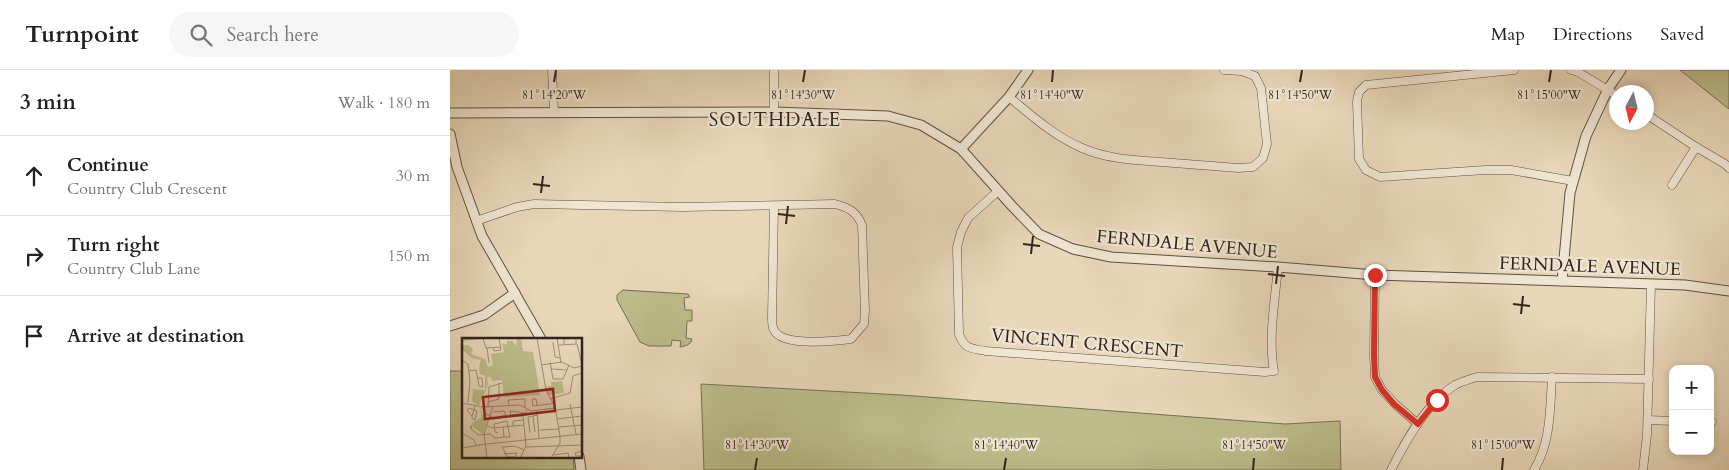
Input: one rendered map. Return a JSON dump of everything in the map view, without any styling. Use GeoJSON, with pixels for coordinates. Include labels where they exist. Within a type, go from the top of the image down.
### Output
{"type":"FeatureCollection","features":[{"type":"Feature","properties":{"kind":"street"},"geometry":{"type":"LineString","coordinates":[[552,70],[554,112]]}},
{"type":"Feature","properties":{"kind":"street"},"geometry":{"type":"LineString","coordinates":[[774,70],[774,112]]}},
{"type":"Feature","properties":{"kind":"street"},"geometry":{"type":"LineString","coordinates":[[961,149],[1009,98],[1028,70]]}},
{"type":"Feature","properties":{"kind":"street"},"geometry":{"type":"LineString","coordinates":[[1009,98],[1059,135],[1101,155],[1122,159],[1228,167],[1253,167],[1262,158],[1267,144],[1261,88],[1255,76],[1242,71],[1224,70]]}},
{"type":"Feature","properties":{"kind":"street"},"geometry":{"type":"LineString","coordinates":[[1514,70],[1366,85],[1359,92],[1357,101],[1359,159],[1366,170],[1380,177],[1511,170],[1573,181]]}},
{"type":"Feature","properties":{"kind":"street"},"geometry":{"type":"LineString","coordinates":[[1571,70],[1578,72],[1609,90]]}},
{"type":"Feature","properties":{"kind":"street"},"geometry":{"type":"LineString","coordinates":[[1615,85],[1621,70]]}},
{"type":"Feature","properties":{"kind":"street"},"geometry":{"type":"LineString","coordinates":[[1562,281],[1570,193],[1573,181],[1586,136],[1609,97]]}},
{"type":"Feature","properties":{"kind":"street","name":"FERNDALE AVENUE"},"geometry":{"type":"LineString","coordinates":[[450,112],[774,112],[888,116],[921,125],[961,149],[1039,234],[1073,249],[1111,257],[1375,275],[1685,285],[1729,292]]}},
{"type":"Feature","properties":{"kind":"street"},"geometry":{"type":"LineString","coordinates":[[1654,119],[1729,168]]}},
{"type":"Feature","properties":{"kind":"street"},"geometry":{"type":"LineString","coordinates":[[450,134],[457,167],[482,236],[540,338]]}},
{"type":"Feature","properties":{"kind":"street"},"geometry":{"type":"LineString","coordinates":[[1672,185],[1696,147]]}},
{"type":"Feature","properties":{"kind":"street","name":"VINCENT CRESCENT"},"geometry":{"type":"LineString","coordinates":[[998,190],[968,218],[956,247],[959,334],[962,342],[968,348],[1046,356],[1265,372],[1274,371],[1272,339],[1278,267]]}},
{"type":"Feature","properties":{"kind":"street"},"geometry":{"type":"LineString","coordinates":[[476,221],[517,207],[534,204],[682,207],[835,204],[848,208],[858,215],[862,225],[865,311],[864,324],[851,339],[794,341],[782,338],[774,330],[772,318],[774,206]]}},
{"type":"Feature","properties":{"kind":"street"},"geometry":{"type":"LineString","coordinates":[[1375,275],[1375,377],[1382,390],[1394,404],[1418,424]]}},
{"type":"Feature","properties":{"kind":"street"},"geometry":{"type":"LineString","coordinates":[[1643,470],[1648,420],[1651,284]]}},
{"type":"Feature","properties":{"kind":"street"},"geometry":{"type":"LineString","coordinates":[[450,326],[484,315],[515,293]]}},
{"type":"Feature","properties":{"kind":"street"},"geometry":{"type":"LineString","coordinates":[[1391,470],[1418,424],[1437,400],[1455,386],[1477,377],[1649,379]]}},
{"type":"Feature","properties":{"kind":"street"},"geometry":{"type":"LineString","coordinates":[[1534,470],[1543,452],[1548,435],[1552,377]]}},
{"type":"Feature","properties":{"kind":"street"},"geometry":{"type":"LineString","coordinates":[[1648,420],[1669,421]]}},
{"type":"Feature","properties":{"kind":"green space"},"geometry":{"type":"Polygon","coordinates":[[[1680,70],[1729,70],[1729,109],[1680,70]]]}},
{"type":"Feature","properties":{"kind":"green space"},"geometry":{"type":"Polygon","coordinates":[[[623,290],[688,294],[690,297],[684,298],[685,310],[692,310],[692,321],[687,321],[686,338],[692,339],[690,343],[680,347],[681,341],[672,340],[671,346],[649,346],[640,342],[617,300],[617,295],[623,290]]]}},
{"type":"Feature","properties":{"kind":"green space"},"geometry":{"type":"Polygon","coordinates":[[[450,371],[462,371],[462,458],[573,458],[574,470],[450,470],[450,371]]]}},
{"type":"Feature","properties":{"kind":"green space"},"geometry":{"type":"Polygon","coordinates":[[[701,384],[901,395],[1285,424],[1340,421],[1341,470],[704,470],[701,384]]]}},
{"type":"Feature","properties":{"kind":"district","name":"SOUTHDALE"},"geometry":{"type":"Point","coordinates":[775,119]}},
{"type":"Feature","properties":{"kind":"route"},"geometry":{"type":"LineString","coordinates":[[1375,275],[1375,377],[1382,390],[1394,404],[1418,424],[1437,400]]}}]}
